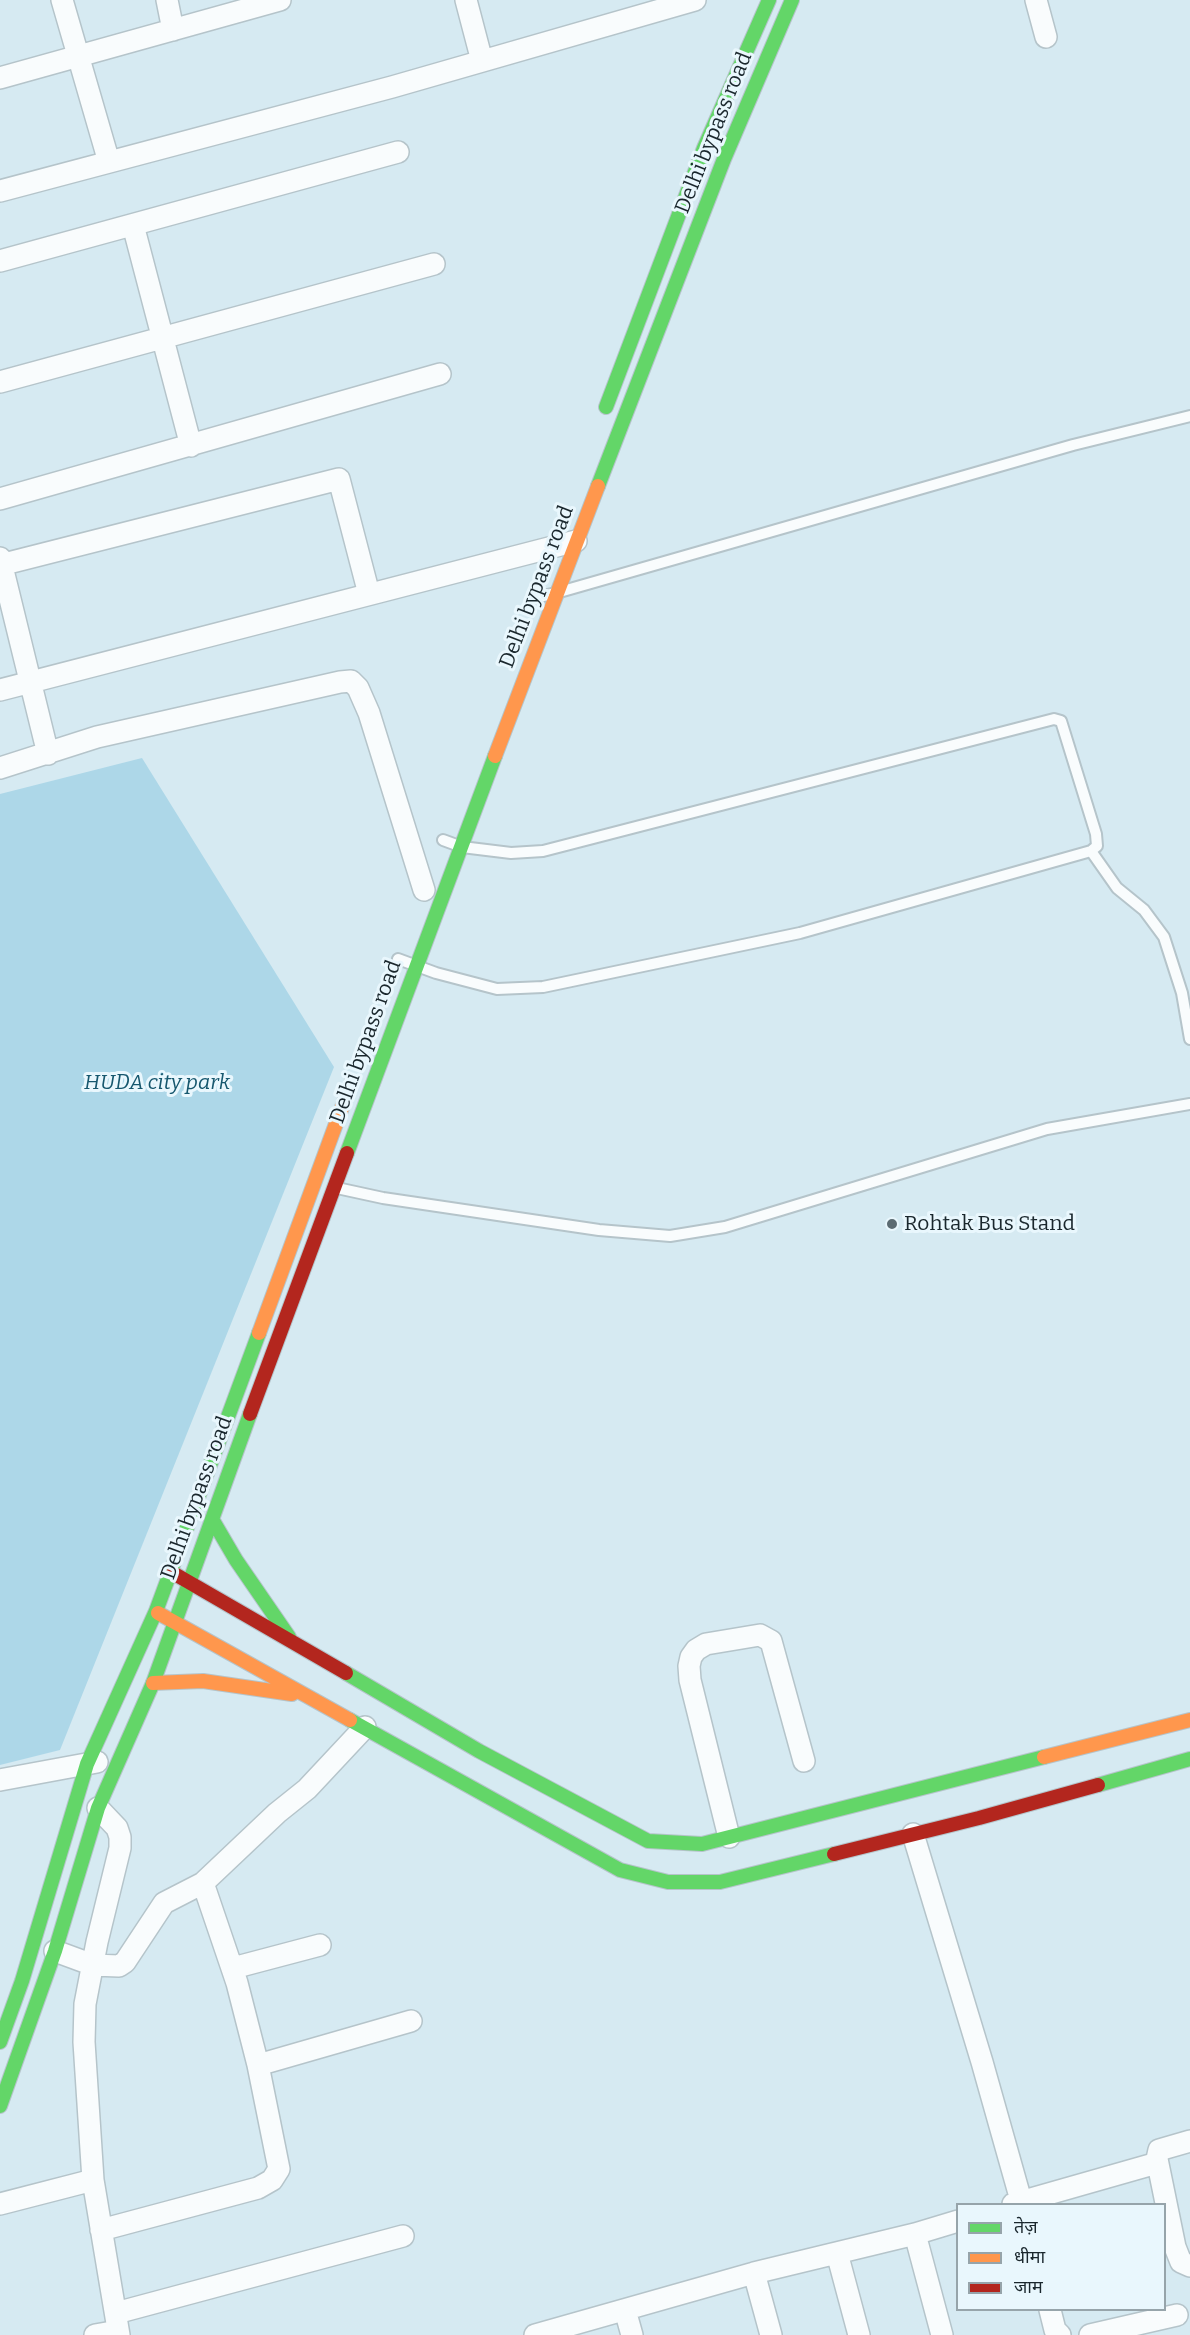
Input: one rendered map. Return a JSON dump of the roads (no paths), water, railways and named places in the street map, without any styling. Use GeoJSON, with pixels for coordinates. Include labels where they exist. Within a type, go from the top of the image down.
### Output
{"type":"FeatureCollection","features":[{"type":"Feature","properties":{"kind":"main road","name":"Delhi bypass road"},"geometry":{"type":"LineString","coordinates":[[599,425],[704,148],[768,0]]}},
{"type":"Feature","properties":{"kind":"main road","name":"Delhi bypass road"},"geometry":{"type":"LineString","coordinates":[[0,2106],[55,1951],[98,1808],[153,1683],[556,593],[724,159],[792,0]]}},
{"type":"Feature","properties":{"kind":"main road","name":"Delhi bypass road"},"geometry":{"type":"LineString","coordinates":[[532,603],[561,525]]}},
{"type":"Feature","properties":{"kind":"main road"},"geometry":{"type":"LineString","coordinates":[[422,895],[432,870]]}},
{"type":"Feature","properties":{"kind":"main road","name":"Delhi bypass road"},"geometry":{"type":"LineString","coordinates":[[0,2042],[22,1981],[87,1764],[156,1611],[358,1065]]}},
{"type":"Feature","properties":{"kind":"main road"},"geometry":{"type":"LineString","coordinates":[[212,1519],[236,1560],[294,1644]]}},
{"type":"Feature","properties":{"kind":"main road"},"geometry":{"type":"LineString","coordinates":[[170,1572],[479,1751],[648,1841],[702,1844],[1190,1720]]}},
{"type":"Feature","properties":{"kind":"main road"},"geometry":{"type":"LineString","coordinates":[[156,1611],[620,1870],[668,1882],[720,1882],[913,1834],[1190,1759]]}},
{"type":"Feature","properties":{"kind":"main road"},"geometry":{"type":"LineString","coordinates":[[153,1683],[203,1681],[310,1697]]}},
{"type":"Feature","properties":{"kind":"street"},"geometry":{"type":"LineString","coordinates":[[62,0],[109,162]]}},
{"type":"Feature","properties":{"kind":"street"},"geometry":{"type":"LineString","coordinates":[[167,0],[173,30]]}},
{"type":"Feature","properties":{"kind":"street"},"geometry":{"type":"LineString","coordinates":[[0,78],[280,0]]}},
{"type":"Feature","properties":{"kind":"street"},"geometry":{"type":"LineString","coordinates":[[466,0],[482,61]]}},
{"type":"Feature","properties":{"kind":"street"},"geometry":{"type":"LineString","coordinates":[[0,191],[482,61],[654,6],[695,0]]}},
{"type":"Feature","properties":{"kind":"street"},"geometry":{"type":"LineString","coordinates":[[1036,0],[1046,37]]}},
{"type":"Feature","properties":{"kind":"street"},"geometry":{"type":"LineString","coordinates":[[0,261],[398,152]]}},
{"type":"Feature","properties":{"kind":"street"},"geometry":{"type":"LineString","coordinates":[[134,225],[191,446]]}},
{"type":"Feature","properties":{"kind":"street"},"geometry":{"type":"LineString","coordinates":[[0,382],[434,264]]}},
{"type":"Feature","properties":{"kind":"street"},"geometry":{"type":"LineString","coordinates":[[0,499],[440,374]]}},
{"type":"Feature","properties":{"kind":"street"},"geometry":{"type":"LineString","coordinates":[[48,754],[1,563],[339,479],[369,594]]}},
{"type":"Feature","properties":{"kind":"street"},"geometry":{"type":"LineString","coordinates":[[0,690],[576,541]]}},
{"type":"Feature","properties":{"kind":"street"},"geometry":{"type":"LineString","coordinates":[[0,768],[97,737],[351,681],[358,688],[369,713],[422,895]]}},
{"type":"Feature","properties":{"kind":"street"},"geometry":{"type":"LineString","coordinates":[[729,1837],[690,1680],[689,1666],[696,1650],[706,1644],[760,1635],[771,1641],[804,1761]]}},
{"type":"Feature","properties":{"kind":"street"},"geometry":{"type":"LineString","coordinates":[[55,1951],[93,1965],[113,1967],[125,1962],[164,1903],[203,1883],[277,1813],[307,1789],[365,1727]]}},
{"type":"Feature","properties":{"kind":"street"},"geometry":{"type":"LineString","coordinates":[[0,1780],[118,1759]]}},
{"type":"Feature","properties":{"kind":"street"},"geometry":{"type":"LineString","coordinates":[[98,1808],[117,1828],[120,1848],[85,2004],[84,2042],[93,2180],[118,2326]]}},
{"type":"Feature","properties":{"kind":"street"},"geometry":{"type":"LineString","coordinates":[[913,1834],[982,2062],[1018,2203]]}},
{"type":"Feature","properties":{"kind":"street"},"geometry":{"type":"LineString","coordinates":[[101,2230],[258,2188],[272,2180],[279,2169],[258,2066],[233,1968],[203,1883]]}},
{"type":"Feature","properties":{"kind":"street"},"geometry":{"type":"LineString","coordinates":[[233,1968],[320,1945]]}},
{"type":"Feature","properties":{"kind":"street"},"geometry":{"type":"LineString","coordinates":[[0,1987],[22,1981]]}},
{"type":"Feature","properties":{"kind":"street"},"geometry":{"type":"LineString","coordinates":[[258,2066],[411,2021]]}},
{"type":"Feature","properties":{"kind":"street"},"geometry":{"type":"LineString","coordinates":[[1166,2203],[1157,2163],[1159,2150],[1190,2141]]}},
{"type":"Feature","properties":{"kind":"street"},"geometry":{"type":"LineString","coordinates":[[1021,2203],[1157,2163]]}},
{"type":"Feature","properties":{"kind":"street"},"geometry":{"type":"LineString","coordinates":[[0,2204],[93,2180]]}},
{"type":"Feature","properties":{"kind":"street"},"geometry":{"type":"LineString","coordinates":[[1166,2205],[1175,2247],[1181,2262],[1190,2266]]}},
{"type":"Feature","properties":{"kind":"street"},"geometry":{"type":"LineString","coordinates":[[535,2335],[754,2273],[915,2234],[956,2221]]}},
{"type":"Feature","properties":{"kind":"street"},"geometry":{"type":"LineString","coordinates":[[915,2234],[942,2335]]}},
{"type":"Feature","properties":{"kind":"street"},"geometry":{"type":"LineString","coordinates":[[95,2335],[403,2236]]}},
{"type":"Feature","properties":{"kind":"street"},"geometry":{"type":"LineString","coordinates":[[837,2253],[859,2335]]}},
{"type":"Feature","properties":{"kind":"street"},"geometry":{"type":"LineString","coordinates":[[754,2273],[771,2335]]}},
{"type":"Feature","properties":{"kind":"street"},"geometry":{"type":"LineString","coordinates":[[625,2310],[632,2335]]}},
{"type":"Feature","properties":{"kind":"street"},"geometry":{"type":"LineString","coordinates":[[1050,2311],[1055,2330],[1060,2335]]}},
{"type":"Feature","properties":{"kind":"street"},"geometry":{"type":"LineString","coordinates":[[1090,2335],[1177,2315]]}},
{"type":"Feature","properties":{"kind":"lane"},"geometry":{"type":"LineString","coordinates":[[532,603],[556,593],[1073,445],[1190,416]]}},
{"type":"Feature","properties":{"kind":"lane"},"geometry":{"type":"LineString","coordinates":[[398,959],[417,967],[498,989],[543,987],[800,933],[1091,850],[1097,846],[1096,834],[1061,721],[1054,719],[543,851],[511,853],[462,847],[443,840]]}},
{"type":"Feature","properties":{"kind":"lane"},"geometry":{"type":"LineString","coordinates":[[1091,850],[1117,888],[1144,910],[1164,937],[1182,993],[1190,1039]]}},
{"type":"Feature","properties":{"kind":"lane"},"geometry":{"type":"LineString","coordinates":[[313,1185],[383,1198],[599,1230],[670,1236],[725,1227],[1047,1129],[1190,1104]]}},
{"type":"Feature","properties":{"kind":"place","name":"Rohtak Bus Stand"},"geometry":{"type":"Point","coordinates":[892,1224]}},
{"type":"Feature","properties":{"kind":"park label","name":"HUDA city park"},"geometry":{"type":"Point","coordinates":[157,1083]}}]}
